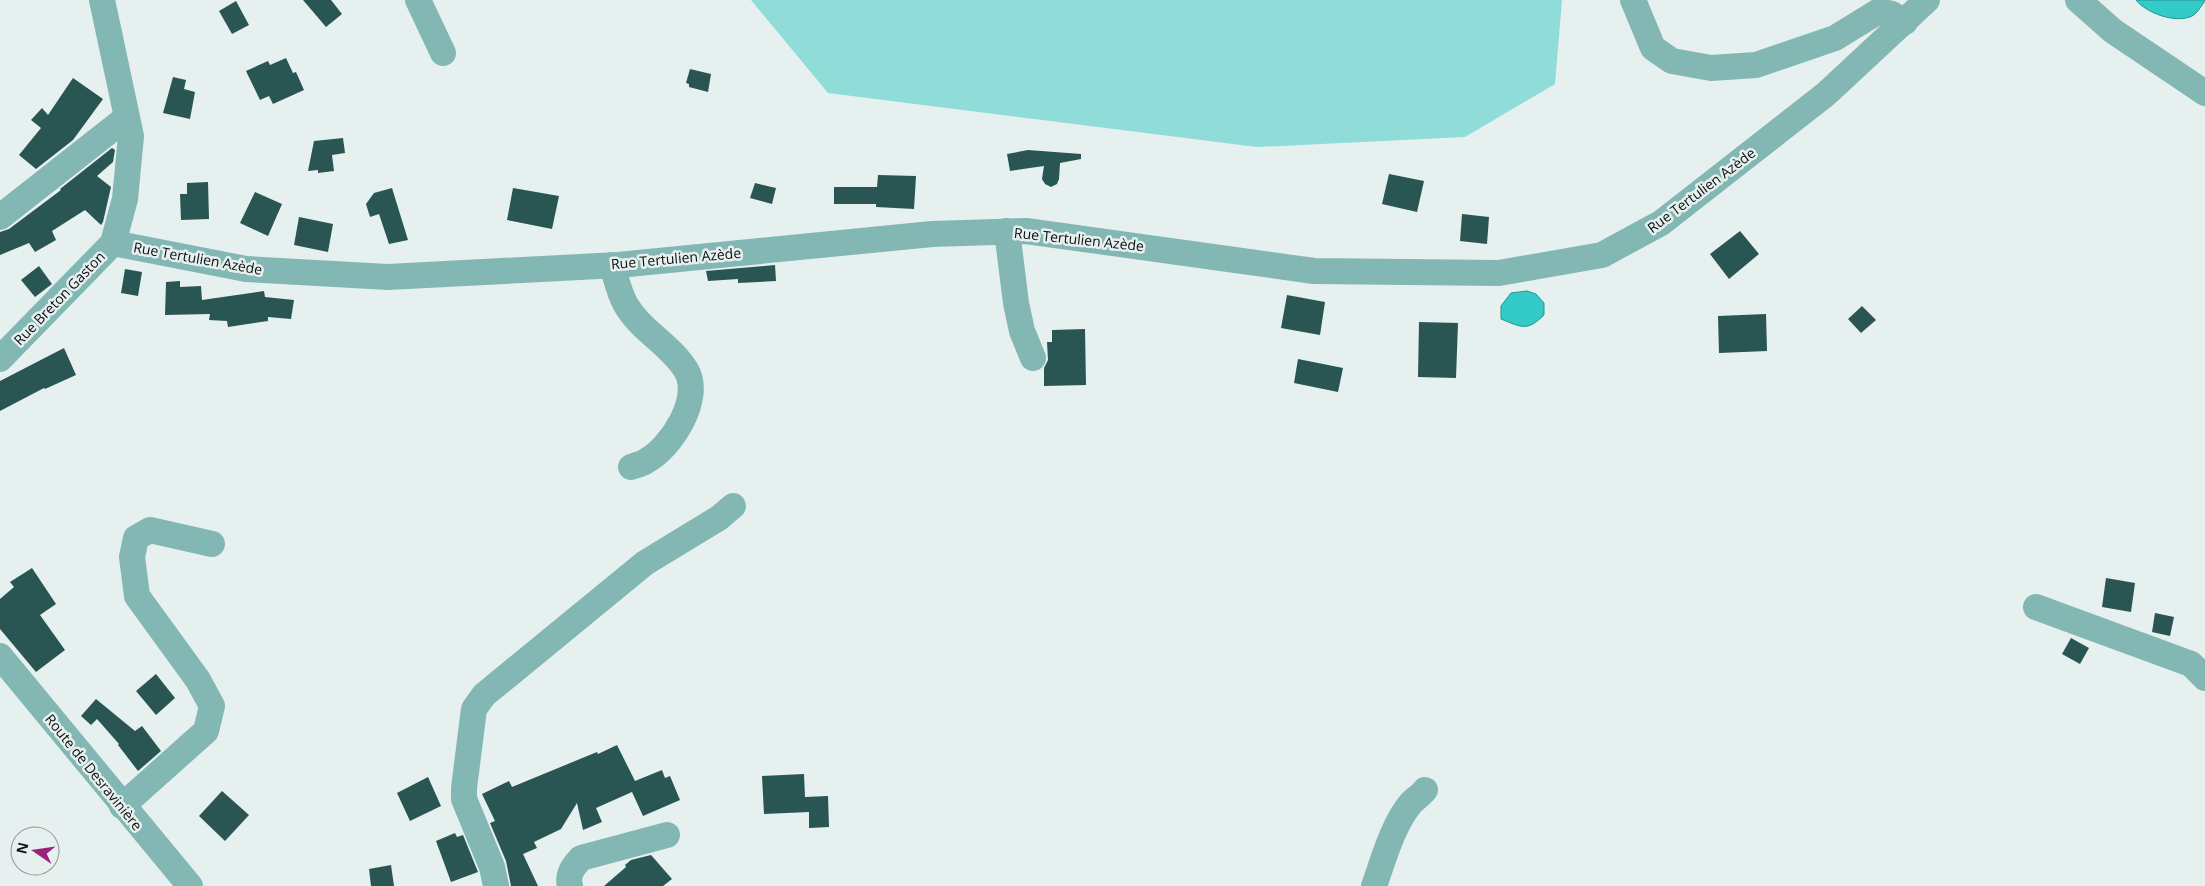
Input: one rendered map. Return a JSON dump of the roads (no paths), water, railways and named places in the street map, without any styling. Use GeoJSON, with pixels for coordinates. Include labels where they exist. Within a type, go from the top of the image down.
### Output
{"type":"FeatureCollection","features":[{"type":"Feature","properties":{"kind":"street"},"geometry":{"type":"LineString","coordinates":[[418,0],[443,54]]}},
{"type":"Feature","properties":{"kind":"street"},"geometry":{"type":"LineString","coordinates":[[1633,0],[1653,48],[1672,61],[1710,68],[1756,65],[1835,38],[1879,11],[1892,14],[1904,22]]}},
{"type":"Feature","properties":{"kind":"street","name":"Rue Tertulien Azède"},"geometry":{"type":"LineString","coordinates":[[113,243],[246,269],[388,277],[612,265],[932,234],[1026,231],[1314,271],[1499,273],[1602,255],[1661,223],[1826,94],[1927,0]]}},
{"type":"Feature","properties":{"kind":"street"},"geometry":{"type":"LineString","coordinates":[[2078,0],[2113,31],[2205,93]]}},
{"type":"Feature","properties":{"kind":"street","name":"Rue Breton Gaston"},"geometry":{"type":"LineString","coordinates":[[0,359],[113,243],[125,199],[131,136],[126,118],[107,2]]}},
{"type":"Feature","properties":{"kind":"street"},"geometry":{"type":"LineString","coordinates":[[0,217],[126,118]]}},
{"type":"Feature","properties":{"kind":"street"},"geometry":{"type":"LineString","coordinates":[[1007,231],[1016,303],[1022,331],[1033,358]]}},
{"type":"Feature","properties":{"kind":"street"},"geometry":{"type":"LineString","coordinates":[[612,265],[626,305],[680,362],[691,382],[690,395],[681,426],[656,454],[646,461],[631,467]]}},
{"type":"Feature","properties":{"kind":"street"},"geometry":{"type":"LineString","coordinates":[[496,886],[492,867],[464,799],[474,709],[484,695],[645,563],[719,518],[732,506]]}},
{"type":"Feature","properties":{"kind":"street"},"geometry":{"type":"LineString","coordinates":[[122,806],[206,732],[212,706],[198,680],[137,596],[132,557],[136,538],[150,530],[212,544]]}},
{"type":"Feature","properties":{"kind":"street"},"geometry":{"type":"LineString","coordinates":[[2036,607],[2191,664],[2205,678]]}},
{"type":"Feature","properties":{"kind":"street","name":"Route de Desravinière"},"geometry":{"type":"LineString","coordinates":[[0,656],[190,886]]}},
{"type":"Feature","properties":{"kind":"street"},"geometry":{"type":"LineString","coordinates":[[1374,886],[1399,823],[1410,804],[1425,790]]}},
{"type":"Feature","properties":{"kind":"street"},"geometry":{"type":"LineString","coordinates":[[570,886],[568,878],[573,867],[581,858],[667,835]]}}]}
